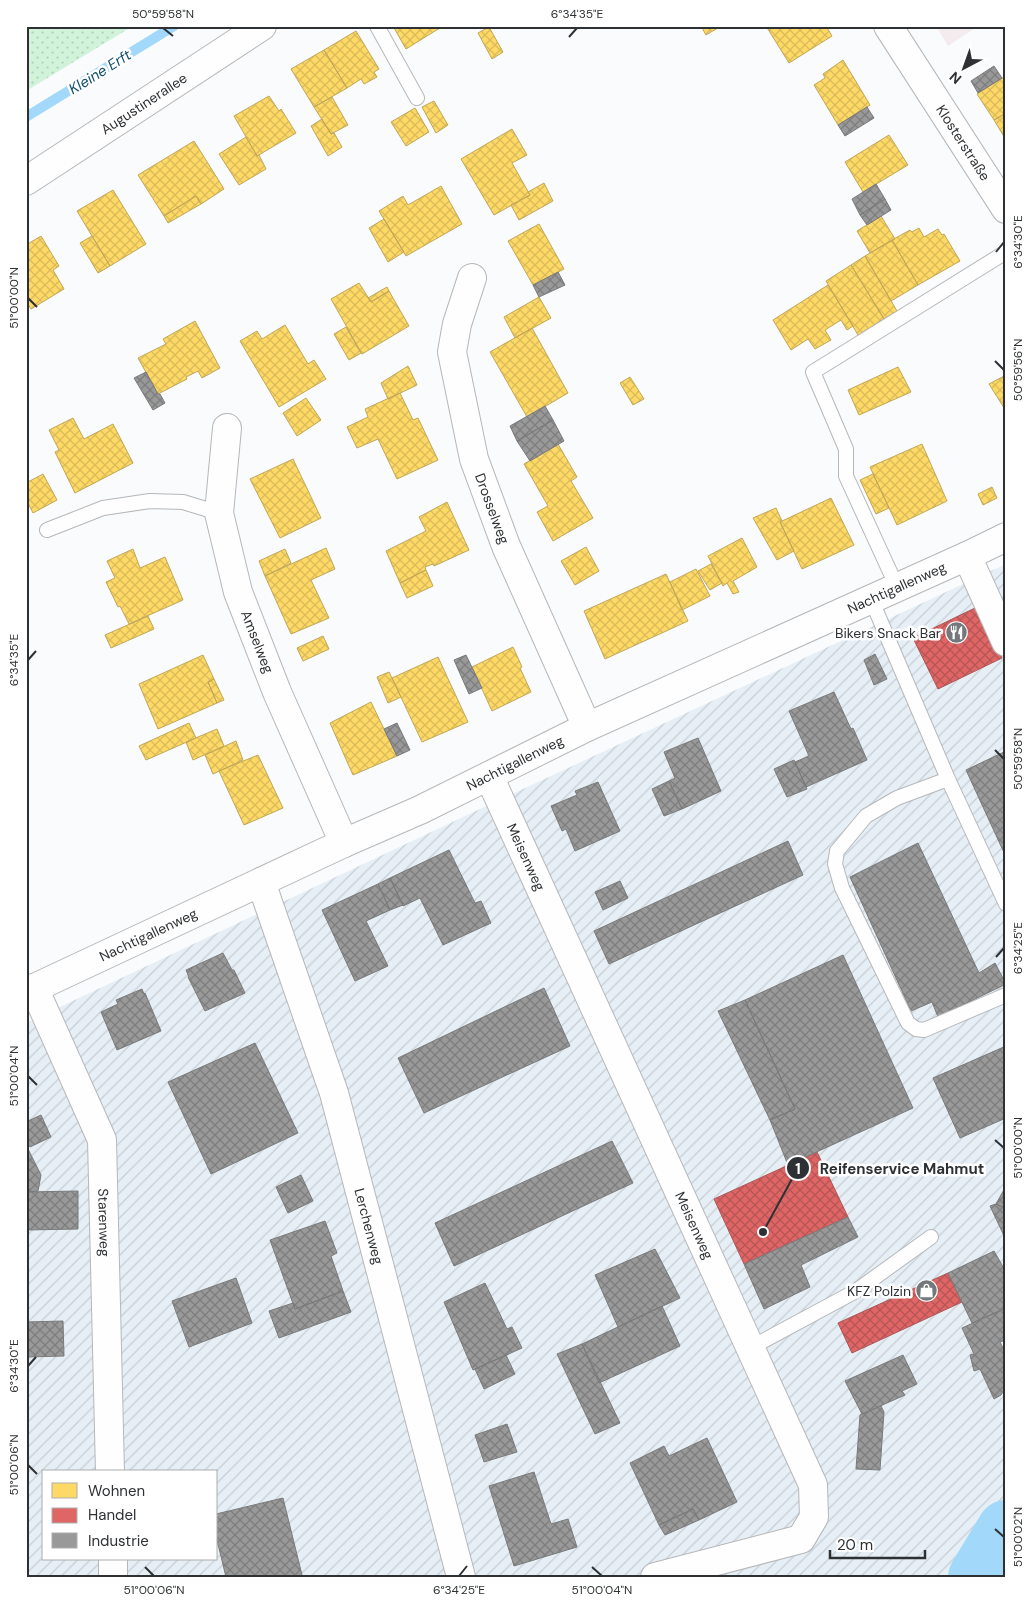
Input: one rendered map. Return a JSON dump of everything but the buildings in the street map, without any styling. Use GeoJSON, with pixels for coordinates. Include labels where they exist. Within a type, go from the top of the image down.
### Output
{"type":"FeatureCollection","features":[{"type":"Feature","properties":{"kind":"street","name":"Augustinerallee"},"geometry":{"type":"LineString","coordinates":[[26,181],[262,26]]}},
{"type":"Feature","properties":{"kind":"street","name":"Klosterstraße"},"geometry":{"type":"LineString","coordinates":[[888,26],[1006,209]]}},
{"type":"Feature","properties":{"kind":"street","name":"Drosselweg"},"geometry":{"type":"LineString","coordinates":[[472,278],[456,324],[452,352],[474,459],[506,546],[586,727]]}},
{"type":"Feature","properties":{"kind":"street","name":"Amselweg"},"geometry":{"type":"LineString","coordinates":[[227,428],[219,513],[238,592],[277,692],[344,843]]}},
{"type":"Feature","properties":{"kind":"street","name":"Nachtigallenweg"},"geometry":{"type":"LineString","coordinates":[[30,990],[344,843],[420,810],[586,727],[967,556],[1006,536]]}},
{"type":"Feature","properties":{"kind":"street"},"geometry":{"type":"LineString","coordinates":[[967,556],[1006,642]]}},
{"type":"Feature","properties":{"kind":"street","name":"Meisenweg"},"geometry":{"type":"LineString","coordinates":[[488,776],[813,1485],[814,1517],[801,1539],[655,1577]]}},
{"type":"Feature","properties":{"kind":"street","name":"Lerchenweg"},"geometry":{"type":"LineString","coordinates":[[260,882],[334,1093],[461,1577]]}},
{"type":"Feature","properties":{"kind":"street","name":"Starenweg"},"geometry":{"type":"LineString","coordinates":[[30,990],[102,1140],[110,1470]]}},
{"type":"Feature","properties":{"kind":"street"},"geometry":{"type":"LineString","coordinates":[[113,1560],[113,1577]]}},
{"type":"Feature","properties":{"kind":"lane"},"geometry":{"type":"LineString","coordinates":[[377,26],[417,98]]}},
{"type":"Feature","properties":{"kind":"lane"},"geometry":{"type":"LineString","coordinates":[[897,587],[846,476],[846,449],[813,372],[1006,252]]}},
{"type":"Feature","properties":{"kind":"lane"},"geometry":{"type":"LineString","coordinates":[[47,530],[104,508],[150,501],[183,502],[219,513]]}},
{"type":"Feature","properties":{"kind":"lane"},"geometry":{"type":"LineString","coordinates":[[871,598],[948,779],[1006,904]]}},
{"type":"Feature","properties":{"kind":"lane"},"geometry":{"type":"LineString","coordinates":[[948,779],[897,798],[866,816],[837,851],[835,864],[842,888],[908,1023],[916,1029],[924,1030],[1006,995]]}},
{"type":"Feature","properties":{"kind":"lane"},"geometry":{"type":"LineString","coordinates":[[750,1348],[856,1291],[931,1237]]}},
{"type":"Feature","properties":{"kind":"shaded area"},"geometry":{"type":"Polygon","coordinates":[[[936,26],[978,26],[948,46],[936,26]]]}},
{"type":"Feature","properties":{"kind":"shaded area"},"geometry":{"type":"Polygon","coordinates":[[[1006,564],[1006,1499],[959,1577],[26,1577],[26,1023],[1006,564]]]}},
{"type":"Feature","properties":{"kind":"green space"},"geometry":{"type":"Polygon","coordinates":[[[26,26],[133,26],[26,91],[26,26]]]}},
{"type":"Feature","properties":{"kind":"waterway","name":"Kleine Erft"},"geometry":{"type":"LineString","coordinates":[[26,117],[174,26]]}},
{"type":"Feature","properties":{"kind":"waterway"},"geometry":{"type":"LineString","coordinates":[[977,1577],[1006,1529]]}},
{"type":"Feature","properties":{"kind":"place","name":"Bikers Snack Bar"},"geometry":{"type":"Point","coordinates":[957,633]}},
{"type":"Feature","properties":{"kind":"place","name":"Reifenservice Mahmut"},"geometry":{"type":"Point","coordinates":[763,1232]}},
{"type":"Feature","properties":{"kind":"place","name":"KFZ Polzin"},"geometry":{"type":"Point","coordinates":[927,1291]}}]}
